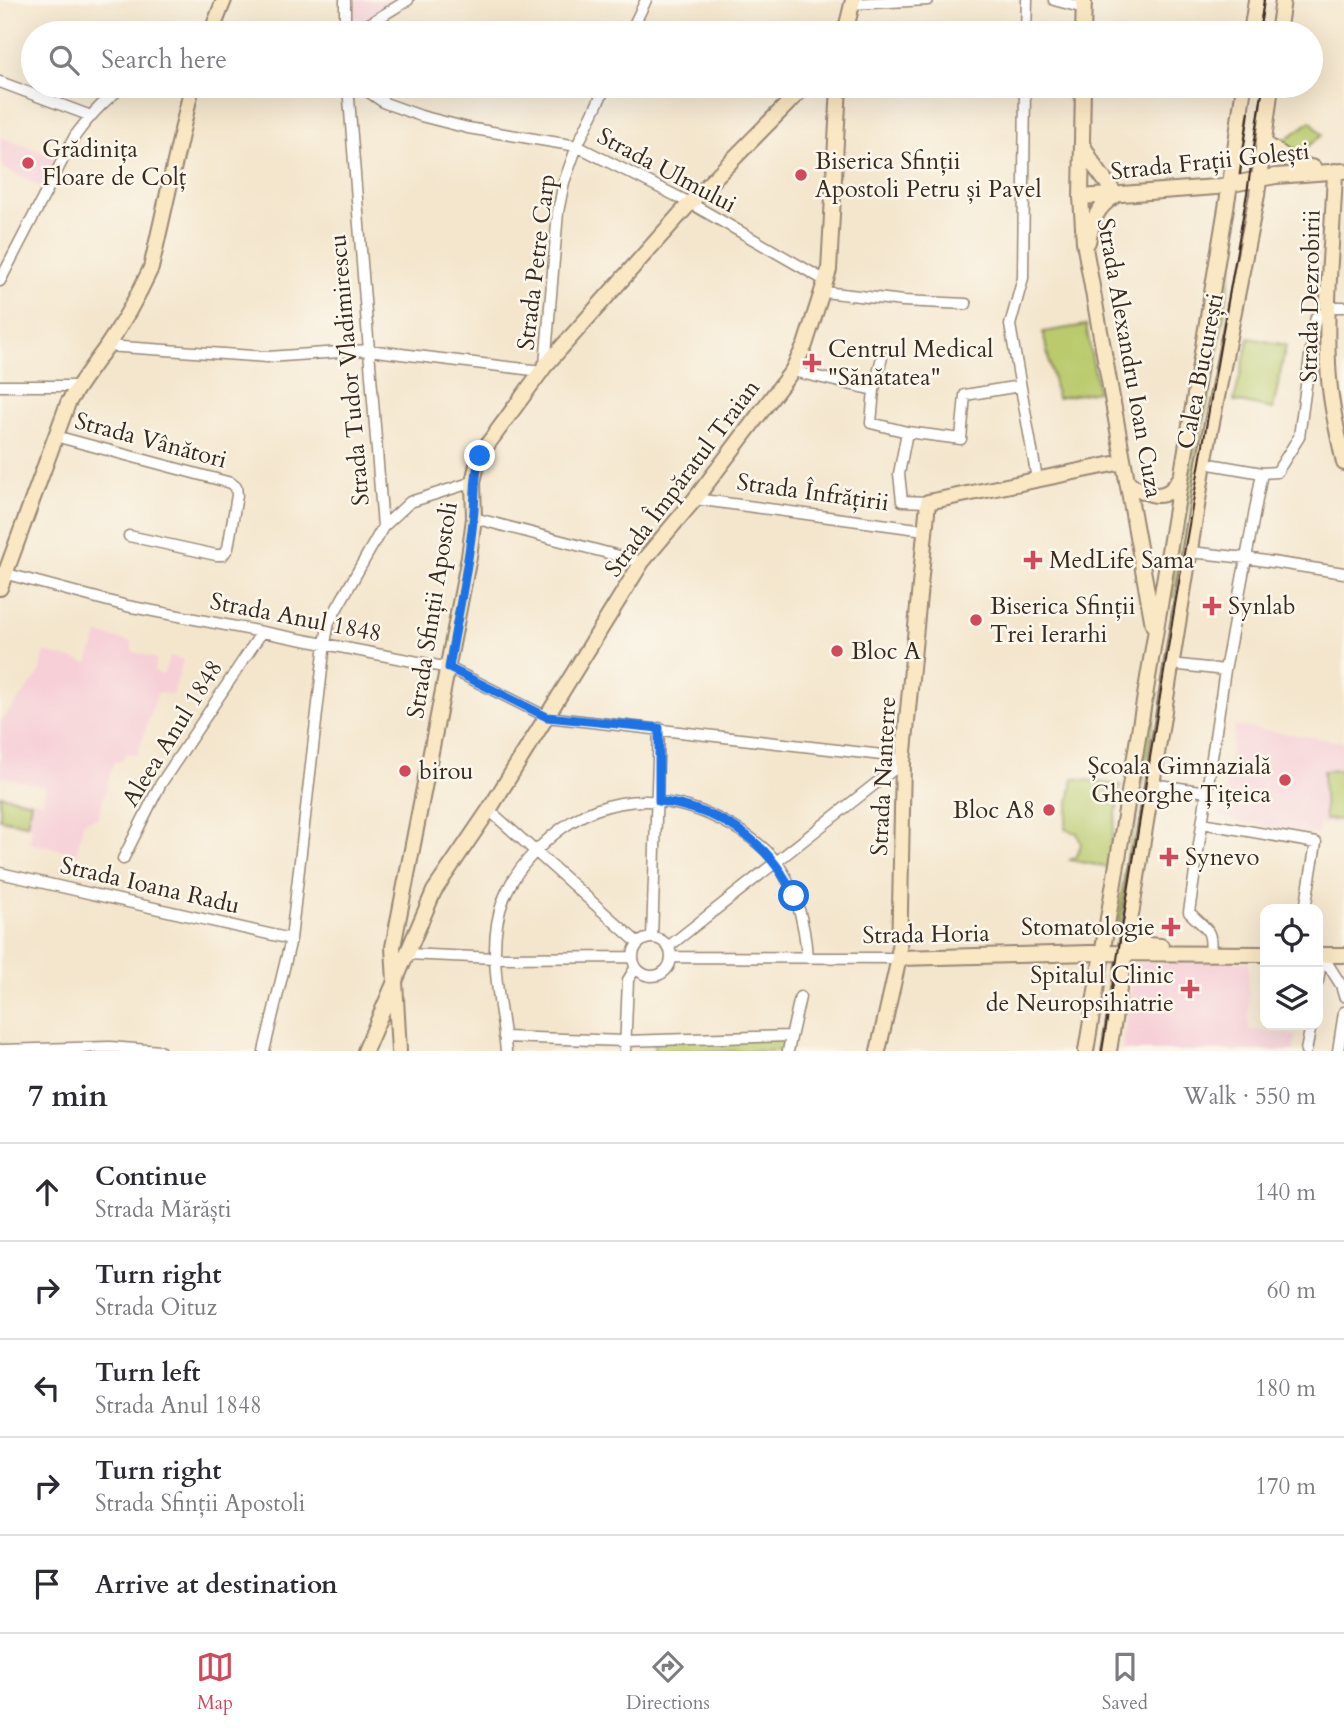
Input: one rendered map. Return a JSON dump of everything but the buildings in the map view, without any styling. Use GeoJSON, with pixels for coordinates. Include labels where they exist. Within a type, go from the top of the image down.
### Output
{"type":"FeatureCollection","features":[{"type":"Feature","properties":{"kind":"street"},"geometry":{"type":"LineString","coordinates":[[215,21],[223,0]]}},
{"type":"Feature","properties":{"kind":"street"},"geometry":{"type":"LineString","coordinates":[[345,0],[345,21]]}},
{"type":"Feature","properties":{"kind":"street"},"geometry":{"type":"LineString","coordinates":[[374,21],[408,0]]}},
{"type":"Feature","properties":{"kind":"street"},"geometry":{"type":"LineString","coordinates":[[636,21],[646,0]]}},
{"type":"Feature","properties":{"kind":"street"},"geometry":{"type":"LineString","coordinates":[[848,21],[852,2],[928,0]]}},
{"type":"Feature","properties":{"kind":"street"},"geometry":{"type":"LineString","coordinates":[[1026,21],[1027,0]]}},
{"type":"Feature","properties":{"kind":"street"},"geometry":{"type":"LineString","coordinates":[[1054,0],[1083,3],[1083,21]]}},
{"type":"Feature","properties":{"kind":"street"},"geometry":{"type":"LineString","coordinates":[[1253,21],[1256,0]]}},
{"type":"Feature","properties":{"kind":"street"},"geometry":{"type":"LineString","coordinates":[[1280,21],[1283,0]]}},
{"type":"Feature","properties":{"kind":"street"},"geometry":{"type":"LineString","coordinates":[[0,82],[21,90]]}},
{"type":"Feature","properties":{"kind":"street"},"geometry":{"type":"LineString","coordinates":[[43,98],[91,116]]}},
{"type":"Feature","properties":{"kind":"street"},"geometry":{"type":"LineString","coordinates":[[0,281],[75,136],[108,98]]}},
{"type":"Feature","properties":{"kind":"street"},"geometry":{"type":"LineString","coordinates":[[3,580],[55,436],[77,386],[107,346],[139,294],[156,253],[189,98]]}},
{"type":"Feature","properties":{"kind":"street","name":"Strada Tudor Vladimirescu"},"geometry":{"type":"LineString","coordinates":[[264,1051],[291,939],[325,643],[330,622],[383,527],[349,98]]}},
{"type":"Feature","properties":{"kind":"street","name":"Strada Ulmului"},"geometry":{"type":"LineString","coordinates":[[378,98],[421,116],[468,128],[577,146],[690,203],[825,286]]}},
{"type":"Feature","properties":{"kind":"street","name":"Strada Petre Carp"},"geometry":{"type":"LineString","coordinates":[[543,369],[558,212],[564,182],[577,146],[600,98]]}},
{"type":"Feature","properties":{"kind":"street","name":"Strada Sfinții Apostoli"},"geometry":{"type":"LineString","coordinates":[[399,1051],[393,947],[449,668],[474,518],[473,482],[480,456],[543,369],[690,203],[794,98]]}},
{"type":"Feature","properties":{"kind":"street","name":"Strada Împăratul Traian"},"geometry":{"type":"LineString","coordinates":[[365,1051],[433,891],[489,810],[642,562],[695,499],[792,371],[805,345],[825,286],[830,256],[838,98]]}},
{"type":"Feature","properties":{"kind":"street"},"geometry":{"type":"LineString","coordinates":[[1025,98],[1023,278],[1011,313],[1010,325],[1037,479]]}},
{"type":"Feature","properties":{"kind":"street","name":"Strada Alexandru Ioan Cuza"},"geometry":{"type":"LineString","coordinates":[[1083,98],[1081,197],[1086,253],[1156,636]]}},
{"type":"Feature","properties":{"kind":"street","name":"Calea București"},"geometry":{"type":"LineString","coordinates":[[1086,1051],[1242,98]]}},
{"type":"Feature","properties":{"kind":"street","name":"Calea București"},"geometry":{"type":"LineString","coordinates":[[1109,1051],[1204,463],[1236,310],[1270,98]]}},
{"type":"Feature","properties":{"kind":"street"},"geometry":{"type":"LineString","coordinates":[[1264,143],[1295,163],[1335,171]]}},
{"type":"Feature","properties":{"kind":"street"},"geometry":{"type":"LineString","coordinates":[[1082,144],[1116,195],[1104,202],[1095,215],[1086,253]]}},
{"type":"Feature","properties":{"kind":"street","name":"Strada Frații Golești"},"geometry":{"type":"LineString","coordinates":[[1081,197],[1230,184],[1335,171]]}},
{"type":"Feature","properties":{"kind":"street","name":"Strada Dezrobirii"},"geometry":{"type":"LineString","coordinates":[[1335,171],[1327,310],[1328,365],[1344,463]]}},
{"type":"Feature","properties":{"kind":"street"},"geometry":{"type":"LineString","coordinates":[[825,286],[903,301],[966,304]]}},
{"type":"Feature","properties":{"kind":"street"},"geometry":{"type":"LineString","coordinates":[[1204,463],[1262,473],[1277,471],[1299,437],[1316,317],[1327,310],[1344,307]]}},
{"type":"Feature","properties":{"kind":"street"},"geometry":{"type":"LineString","coordinates":[[107,346],[268,357],[368,350],[543,369]]}},
{"type":"Feature","properties":{"kind":"street"},"geometry":{"type":"LineString","coordinates":[[882,357],[874,390],[871,423],[907,432],[961,439],[965,396],[1020,386]]}},
{"type":"Feature","properties":{"kind":"street"},"geometry":{"type":"LineString","coordinates":[[792,371],[874,390]]}},
{"type":"Feature","properties":{"kind":"street"},"geometry":{"type":"LineString","coordinates":[[0,386],[77,386]]}},
{"type":"Feature","properties":{"kind":"street"},"geometry":{"type":"LineString","coordinates":[[907,432],[899,474],[902,502],[928,502],[1123,462]]}},
{"type":"Feature","properties":{"kind":"street","name":"Strada Vânători"},"geometry":{"type":"LineString","coordinates":[[55,436],[231,483],[236,487],[228,548],[223,555],[129,536]]}},
{"type":"Feature","properties":{"kind":"street"},"geometry":{"type":"LineString","coordinates":[[1130,919],[1137,940],[1145,944],[1200,948],[1210,953],[1212,939],[1209,930],[1189,912],[1225,670],[1262,473]]}},
{"type":"Feature","properties":{"kind":"street"},"geometry":{"type":"LineString","coordinates":[[1127,482],[1150,494],[1160,495],[1173,489],[1181,477]]}},
{"type":"Feature","properties":{"kind":"street"},"geometry":{"type":"LineString","coordinates":[[383,527],[410,502],[473,482]]}},
{"type":"Feature","properties":{"kind":"street","name":"Strada Înfrățirii"},"geometry":{"type":"LineString","coordinates":[[695,499],[925,530]]}},
{"type":"Feature","properties":{"kind":"street","name":"Strada Nanterre"},"geometry":{"type":"LineString","coordinates":[[878,1051],[899,958],[903,762],[928,502]]}},
{"type":"Feature","properties":{"kind":"street"},"geometry":{"type":"LineString","coordinates":[[474,518],[642,562]]}},
{"type":"Feature","properties":{"kind":"street"},"geometry":{"type":"LineString","coordinates":[[1190,552],[1344,573]]}},
{"type":"Feature","properties":{"kind":"street"},"geometry":{"type":"LineString","coordinates":[[1143,572],[1155,575],[1166,570]]}},
{"type":"Feature","properties":{"kind":"street","name":"Strada Anul 1848"},"geometry":{"type":"LineString","coordinates":[[3,580],[449,668],[547,717],[883,755],[903,762]]}},
{"type":"Feature","properties":{"kind":"street"},"geometry":{"type":"LineString","coordinates":[[1161,603],[1181,606]]}},
{"type":"Feature","properties":{"kind":"street","name":"Aleea Anul 1848"},"geometry":{"type":"LineString","coordinates":[[123,859],[160,785],[262,632]]}},
{"type":"Feature","properties":{"kind":"street"},"geometry":{"type":"LineString","coordinates":[[1156,636],[1171,664],[1225,670]]}},
{"type":"Feature","properties":{"kind":"street"},"geometry":{"type":"LineString","coordinates":[[652,938],[659,801],[659,728]]}},
{"type":"Feature","properties":{"kind":"street"},"geometry":{"type":"LineString","coordinates":[[407,954],[634,962],[645,975],[657,975],[667,969],[669,952],[775,861],[903,762]]}},
{"type":"Feature","properties":{"kind":"street"},"geometry":{"type":"LineString","coordinates":[[1151,784],[1207,792]]}},
{"type":"Feature","properties":{"kind":"street"},"geometry":{"type":"LineString","coordinates":[[506,1051],[495,958],[495,932],[503,899],[515,876],[535,851],[573,820],[597,808],[624,802],[659,801],[682,804],[714,816],[743,833],[775,861],[794,896],[806,937],[807,958]]}},
{"type":"Feature","properties":{"kind":"street"},"geometry":{"type":"LineString","coordinates":[[489,810],[638,943]]}},
{"type":"Feature","properties":{"kind":"street"},"geometry":{"type":"LineString","coordinates":[[1202,823],[1316,843],[1306,904]]}},
{"type":"Feature","properties":{"kind":"street","name":"Strada Ioana Radu"},"geometry":{"type":"LineString","coordinates":[[0,873],[291,939]]}},
{"type":"Feature","properties":{"kind":"street"},"geometry":{"type":"LineString","coordinates":[[638,943],[652,938],[659,939],[669,952]]}},
{"type":"Feature","properties":{"kind":"street"},"geometry":{"type":"LineString","coordinates":[[625,1046],[628,981],[638,943]]}},
{"type":"Feature","properties":{"kind":"street","name":"Strada Horia"},"geometry":{"type":"LineString","coordinates":[[669,952],[807,958],[1260,954]]}},
{"type":"Feature","properties":{"kind":"street"},"geometry":{"type":"LineString","coordinates":[[1323,955],[1344,955]]}},
{"type":"Feature","properties":{"kind":"street"},"geometry":{"type":"LineString","coordinates":[[1323,959],[1341,985],[1344,996]]}},
{"type":"Feature","properties":{"kind":"street"},"geometry":{"type":"LineString","coordinates":[[788,1051],[800,997]]}},
{"type":"Feature","properties":{"kind":"street"},"geometry":{"type":"LineString","coordinates":[[1338,1051],[1344,1012]]}},
{"type":"Feature","properties":{"kind":"street"},"geometry":{"type":"LineString","coordinates":[[1306,1051],[1310,1030]]}},
{"type":"Feature","properties":{"kind":"street"},"geometry":{"type":"LineString","coordinates":[[504,1037],[625,1046],[791,1036]]}},
{"type":"Feature","properties":{"kind":"street"},"geometry":{"type":"LineString","coordinates":[[0,1050],[110,1047],[160,1051]]}},
{"type":"Feature","properties":{"kind":"shaded area"},"geometry":{"type":"Polygon","coordinates":[[[352,0],[398,0],[364,21],[352,21],[352,0]]]}},
{"type":"Feature","properties":{"kind":"shaded area","name":"Grădinița Floare de Colț"},"geometry":{"type":"Polygon","coordinates":[[[0,137],[56,157],[41,187],[5,169],[0,155],[0,137]]]}},
{"type":"Feature","properties":{"kind":"shaded area"},"geometry":{"type":"Polygon","coordinates":[[[98,634],[132,642],[132,651],[157,659],[154,671],[163,675],[170,656],[183,660],[173,695],[158,692],[137,755],[125,753],[121,762],[114,761],[98,817],[83,822],[77,853],[29,843],[32,827],[0,821],[0,793],[43,802],[46,787],[0,776],[0,722],[38,676],[45,652],[88,663],[98,634]]]}},
{"type":"Feature","properties":{"kind":"shaded area","name":"Școala Gimnazială Gheorghe Țițeica"},"geometry":{"type":"Polygon","coordinates":[[[1235,726],[1344,742],[1344,823],[1319,824],[1319,835],[1220,818],[1235,726]]]}},
{"type":"Feature","properties":{"kind":"shaded area","name":"Spitalul Clinic de Neuropsihiatrie"},"geometry":{"type":"Polygon","coordinates":[[[1249,961],[1249,1029],[1296,1036],[1294,1051],[1122,1051],[1135,962],[1249,961]]]}},
{"type":"Feature","properties":{"kind":"green space"},"geometry":{"type":"Polygon","coordinates":[[[1311,121],[1322,135],[1301,152],[1289,150],[1286,139],[1311,121]]]}},
{"type":"Feature","properties":{"kind":"green space"},"geometry":{"type":"Polygon","coordinates":[[[1232,239],[1237,240],[1174,597],[1169,597],[1232,239]]]}},
{"type":"Feature","properties":{"kind":"green space"},"geometry":{"type":"Polygon","coordinates":[[[1086,325],[1098,391],[1057,398],[1043,332],[1086,325]]]}},
{"type":"Feature","properties":{"kind":"green space"},"geometry":{"type":"Polygon","coordinates":[[[1249,338],[1286,345],[1273,409],[1234,401],[1249,338]]]}},
{"type":"Feature","properties":{"kind":"green space"},"geometry":{"type":"Polygon","coordinates":[[[1154,693],[1158,693],[1119,933],[1115,932],[1154,693]]]}},
{"type":"Feature","properties":{"kind":"green space"},"geometry":{"type":"Polygon","coordinates":[[[1344,770],[1344,819],[1325,820],[1323,771],[1344,770]]]}},
{"type":"Feature","properties":{"kind":"green space"},"geometry":{"type":"Polygon","coordinates":[[[1073,778],[1121,785],[1107,867],[1070,860],[1077,856],[1081,844],[1077,833],[1065,829],[1073,778]]]}},
{"type":"Feature","properties":{"kind":"green space"},"geometry":{"type":"Polygon","coordinates":[[[0,795],[31,802],[27,824],[0,819],[0,795]]]}},
{"type":"Feature","properties":{"kind":"green space"},"geometry":{"type":"Polygon","coordinates":[[[791,1036],[788,1051],[654,1051],[655,1040],[791,1036]]]}},
{"type":"Feature","properties":{"kind":"tram line"},"geometry":{"type":"LineString","coordinates":[[1261,21],[1264,0]]}},
{"type":"Feature","properties":{"kind":"tram line"},"geometry":{"type":"LineString","coordinates":[[1102,1051],[1261,98]]}},
{"type":"Feature","properties":{"kind":"tram line"},"geometry":{"type":"LineString","coordinates":[[1240,174],[1249,112]]}},
{"type":"Feature","properties":{"kind":"place","name":"Grădinița Floare de Colț"},"geometry":{"type":"Point","coordinates":[28,163]}},
{"type":"Feature","properties":{"kind":"place","name":"Biserica Sfinții Apostoli Petru și Pavel"},"geometry":{"type":"Point","coordinates":[801,175]}},
{"type":"Feature","properties":{"kind":"place","name":"Centrul Medical \"Sănătatea\""},"geometry":{"type":"Point","coordinates":[812,363]}},
{"type":"Feature","properties":{"kind":"place","name":"MedLife Sama"},"geometry":{"type":"Point","coordinates":[1033,560]}},
{"type":"Feature","properties":{"kind":"place","name":"Synlab"},"geometry":{"type":"Point","coordinates":[1212,606]}},
{"type":"Feature","properties":{"kind":"place","name":"Biserica Sfinții Trei Ierarhi"},"geometry":{"type":"Point","coordinates":[976,620]}},
{"type":"Feature","properties":{"kind":"place","name":"Bloc A"},"geometry":{"type":"Point","coordinates":[837,651]}},
{"type":"Feature","properties":{"kind":"place","name":"birou"},"geometry":{"type":"Point","coordinates":[405,771]}},
{"type":"Feature","properties":{"kind":"place","name":"Școala Gimnazială Gheorghe Țițeica"},"geometry":{"type":"Point","coordinates":[1285,780]}},
{"type":"Feature","properties":{"kind":"place","name":"Bloc A8"},"geometry":{"type":"Point","coordinates":[1049,810]}},
{"type":"Feature","properties":{"kind":"place","name":"Synevo"},"geometry":{"type":"Point","coordinates":[1169,857]}},
{"type":"Feature","properties":{"kind":"place","name":"Stomatologie"},"geometry":{"type":"Point","coordinates":[1171,927]}},
{"type":"Feature","properties":{"kind":"place","name":"Spitalul Clinic de Neuropsihiatrie"},"geometry":{"type":"Point","coordinates":[1190,989]}},
{"type":"Feature","properties":{"kind":"route"},"geometry":{"type":"LineString","coordinates":[[480,456],[473,482],[474,518],[469,557],[449,668],[547,717],[659,728],[659,801],[682,804],[705,812],[743,833],[775,861],[794,896]]}}]}
